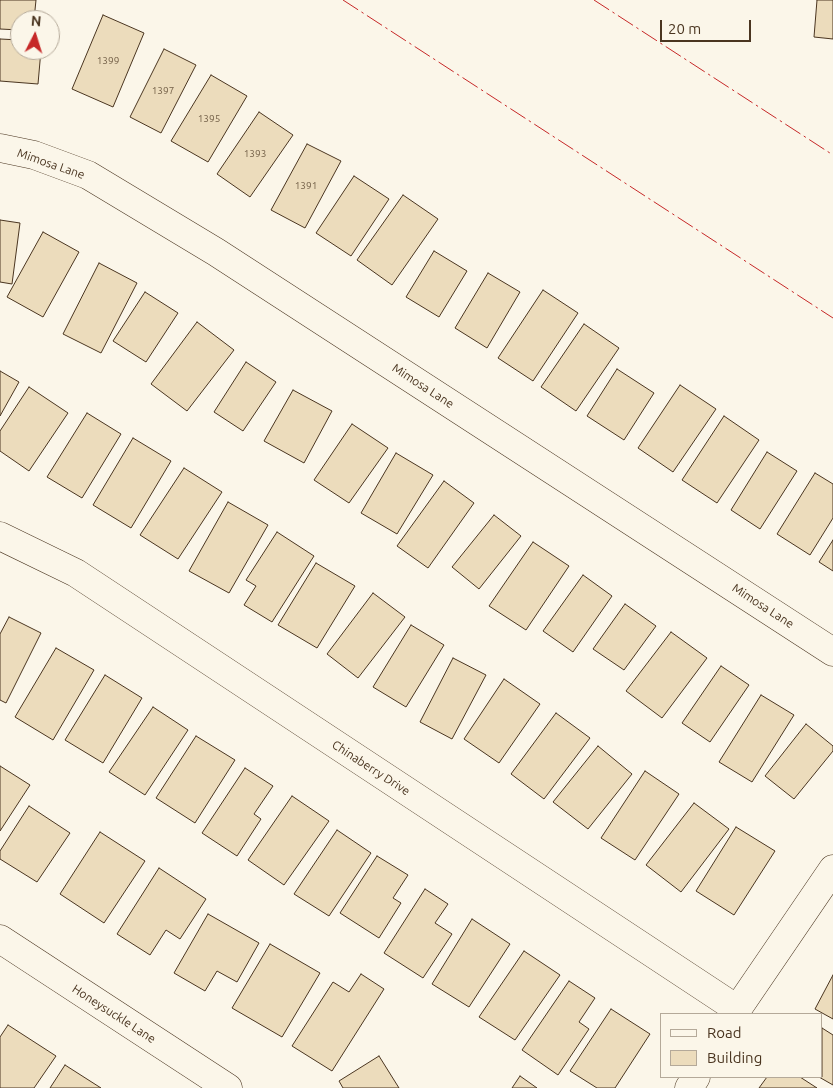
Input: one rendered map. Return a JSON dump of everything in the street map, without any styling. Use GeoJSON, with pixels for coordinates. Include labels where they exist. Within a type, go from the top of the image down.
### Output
{"type":"FeatureCollection","features":[{"type":"Feature","properties":{"kind":"street","name":"Mimosa Lane"},"geometry":{"type":"LineString","coordinates":[[0,148],[34,155],[88,175],[216,252],[833,652]]}},
{"type":"Feature","properties":{"kind":"street","name":"Chinaberry Drive"},"geometry":{"type":"LineString","coordinates":[[0,536],[76,574],[735,1012]]}},
{"type":"Feature","properties":{"kind":"street"},"geometry":{"type":"LineString","coordinates":[[735,1012],[833,869]]}},
{"type":"Feature","properties":{"kind":"street","name":"Honeysuckle Lane"},"geometry":{"type":"LineString","coordinates":[[0,939],[228,1088]]}},
{"type":"Feature","properties":{"kind":"building"},"geometry":{"type":"Polygon","coordinates":[[[0,0],[36,0],[35,10],[10,10],[10,30],[0,29],[0,0]]]}},
{"type":"Feature","properties":{"kind":"building"},"geometry":{"type":"Polygon","coordinates":[[[817,0],[833,0],[833,39],[814,37],[817,0]]]}},
{"type":"Feature","properties":{"kind":"building"},"geometry":{"type":"Polygon","coordinates":[[[103,15],[144,33],[113,107],[72,89],[103,15]]]}},
{"type":"Feature","properties":{"kind":"building"},"geometry":{"type":"Polygon","coordinates":[[[0,39],[10,40],[10,60],[40,60],[38,84],[0,81],[0,39]]]}},
{"type":"Feature","properties":{"kind":"building"},"geometry":{"type":"Polygon","coordinates":[[[164,49],[196,65],[161,133],[130,117],[164,49]]]}},
{"type":"Feature","properties":{"kind":"building"},"geometry":{"type":"Polygon","coordinates":[[[211,75],[247,96],[208,162],[171,141],[211,75]]]}},
{"type":"Feature","properties":{"kind":"building"},"geometry":{"type":"Polygon","coordinates":[[[259,112],[293,135],[250,197],[217,174],[259,112]]]}},
{"type":"Feature","properties":{"kind":"building"},"geometry":{"type":"Polygon","coordinates":[[[307,144],[341,161],[305,228],[271,210],[307,144]]]}},
{"type":"Feature","properties":{"kind":"building"},"geometry":{"type":"Polygon","coordinates":[[[354,176],[389,199],[351,256],[316,233],[354,176]]]}},
{"type":"Feature","properties":{"kind":"building"},"geometry":{"type":"Polygon","coordinates":[[[403,195],[438,219],[392,285],[357,260],[403,195]]]}},
{"type":"Feature","properties":{"kind":"building"},"geometry":{"type":"Polygon","coordinates":[[[0,220],[20,223],[12,284],[0,282],[0,220]]]}},
{"type":"Feature","properties":{"kind":"building"},"geometry":{"type":"Polygon","coordinates":[[[43,232],[79,252],[43,317],[7,297],[43,232]]]}},
{"type":"Feature","properties":{"kind":"building"},"geometry":{"type":"Polygon","coordinates":[[[434,251],[467,271],[439,317],[406,297],[434,251]]]}},
{"type":"Feature","properties":{"kind":"building"},"geometry":{"type":"Polygon","coordinates":[[[99,263],[137,283],[101,353],[63,334],[99,263]]]}},
{"type":"Feature","properties":{"kind":"building"},"geometry":{"type":"Polygon","coordinates":[[[488,273],[520,292],[487,348],[455,328],[488,273]]]}},
{"type":"Feature","properties":{"kind":"building"},"geometry":{"type":"Polygon","coordinates":[[[543,290],[578,313],[533,381],[498,358],[543,290]]]}},
{"type":"Feature","properties":{"kind":"building"},"geometry":{"type":"Polygon","coordinates":[[[145,292],[178,313],[146,362],[113,341],[145,292]]]}},
{"type":"Feature","properties":{"kind":"building"},"geometry":{"type":"Polygon","coordinates":[[[197,322],[234,350],[187,411],[151,384],[197,322]]]}},
{"type":"Feature","properties":{"kind":"building"},"geometry":{"type":"Polygon","coordinates":[[[584,324],[619,348],[576,411],[541,387],[584,324]]]}},
{"type":"Feature","properties":{"kind":"building"},"geometry":{"type":"Polygon","coordinates":[[[246,362],[276,382],[243,431],[214,412],[246,362]]]}},
{"type":"Feature","properties":{"kind":"building"},"geometry":{"type":"Polygon","coordinates":[[[617,369],[654,393],[624,440],[587,416],[617,369]]]}},
{"type":"Feature","properties":{"kind":"building"},"geometry":{"type":"Polygon","coordinates":[[[0,371],[19,382],[0,416],[0,371]]]}},
{"type":"Feature","properties":{"kind":"building"},"geometry":{"type":"Polygon","coordinates":[[[680,385],[716,409],[673,472],[638,448],[680,385]]]}},
{"type":"Feature","properties":{"kind":"building"},"geometry":{"type":"Polygon","coordinates":[[[29,387],[68,413],[29,471],[0,451],[0,431],[29,387]]]}},
{"type":"Feature","properties":{"kind":"building"},"geometry":{"type":"Polygon","coordinates":[[[293,390],[332,411],[304,463],[264,441],[293,390]]]}},
{"type":"Feature","properties":{"kind":"building"},"geometry":{"type":"Polygon","coordinates":[[[87,413],[121,434],[82,498],[47,477],[87,413]]]}},
{"type":"Feature","properties":{"kind":"building"},"geometry":{"type":"Polygon","coordinates":[[[724,416],[759,440],[717,503],[682,480],[724,416]]]}},
{"type":"Feature","properties":{"kind":"building"},"geometry":{"type":"Polygon","coordinates":[[[352,424],[388,448],[349,503],[314,480],[352,424]]]}},
{"type":"Feature","properties":{"kind":"building"},"geometry":{"type":"Polygon","coordinates":[[[133,438],[171,461],[131,528],[93,505],[133,438]]]}},
{"type":"Feature","properties":{"kind":"building"},"geometry":{"type":"Polygon","coordinates":[[[767,452],[797,471],[760,529],[731,510],[767,452]]]}},
{"type":"Feature","properties":{"kind":"building"},"geometry":{"type":"Polygon","coordinates":[[[396,453],[433,475],[397,534],[361,513],[396,453]]]}},
{"type":"Feature","properties":{"kind":"building"},"geometry":{"type":"Polygon","coordinates":[[[184,468],[222,492],[178,559],[140,535],[184,468]]]}},
{"type":"Feature","properties":{"kind":"building"},"geometry":{"type":"Polygon","coordinates":[[[815,473],[833,484],[833,518],[810,555],[777,534],[815,473]]]}},
{"type":"Feature","properties":{"kind":"building"},"geometry":{"type":"Polygon","coordinates":[[[444,481],[474,503],[428,568],[397,546],[444,481]]]}},
{"type":"Feature","properties":{"kind":"building"},"geometry":{"type":"Polygon","coordinates":[[[228,502],[268,525],[229,593],[189,571],[228,502]]]}},
{"type":"Feature","properties":{"kind":"building"},"geometry":{"type":"Polygon","coordinates":[[[494,515],[521,536],[479,589],[452,567],[494,515]]]}},
{"type":"Feature","properties":{"kind":"building"},"geometry":{"type":"Polygon","coordinates":[[[277,532],[314,556],[272,622],[244,605],[256,586],[246,580],[277,532]]]}},
{"type":"Feature","properties":{"kind":"building"},"geometry":{"type":"Polygon","coordinates":[[[833,540],[833,571],[819,562],[833,540]]]}},
{"type":"Feature","properties":{"kind":"building"},"geometry":{"type":"Polygon","coordinates":[[[533,542],[569,566],[526,630],[489,606],[533,542]]]}},
{"type":"Feature","properties":{"kind":"building"},"geometry":{"type":"Polygon","coordinates":[[[316,563],[355,586],[317,648],[278,625],[316,563]]]}},
{"type":"Feature","properties":{"kind":"building"},"geometry":{"type":"Polygon","coordinates":[[[583,575],[612,596],[573,652],[543,631],[583,575]]]}},
{"type":"Feature","properties":{"kind":"building"},"geometry":{"type":"Polygon","coordinates":[[[373,593],[405,617],[358,678],[327,654],[373,593]]]}},
{"type":"Feature","properties":{"kind":"building"},"geometry":{"type":"Polygon","coordinates":[[[625,604],[656,626],[624,670],[593,649],[625,604]]]}},
{"type":"Feature","properties":{"kind":"building"},"geometry":{"type":"Polygon","coordinates":[[[9,617],[41,633],[6,703],[0,700],[0,634],[9,617]]]}},
{"type":"Feature","properties":{"kind":"building"},"geometry":{"type":"Polygon","coordinates":[[[411,625],[444,645],[406,707],[373,687],[411,625]]]}},
{"type":"Feature","properties":{"kind":"building"},"geometry":{"type":"Polygon","coordinates":[[[671,632],[707,658],[662,718],[626,691],[671,632]]]}},
{"type":"Feature","properties":{"kind":"building"},"geometry":{"type":"Polygon","coordinates":[[[56,648],[94,670],[53,740],[15,717],[56,648]]]}},
{"type":"Feature","properties":{"kind":"building"},"geometry":{"type":"Polygon","coordinates":[[[453,658],[486,675],[452,739],[420,722],[453,658]]]}},
{"type":"Feature","properties":{"kind":"building"},"geometry":{"type":"Polygon","coordinates":[[[721,666],[749,685],[710,742],[682,723],[721,666]]]}},
{"type":"Feature","properties":{"kind":"building"},"geometry":{"type":"Polygon","coordinates":[[[105,675],[142,698],[103,763],[65,740],[105,675]]]}},
{"type":"Feature","properties":{"kind":"building"},"geometry":{"type":"Polygon","coordinates":[[[504,679],[540,704],[499,763],[464,739],[504,679]]]}},
{"type":"Feature","properties":{"kind":"building"},"geometry":{"type":"Polygon","coordinates":[[[761,695],[794,715],[752,782],[719,762],[761,695]]]}},
{"type":"Feature","properties":{"kind":"building"},"geometry":{"type":"Polygon","coordinates":[[[153,707],[188,730],[145,795],[109,772],[153,707]]]}},
{"type":"Feature","properties":{"kind":"building"},"geometry":{"type":"Polygon","coordinates":[[[556,713],[590,738],[544,799],[511,774],[556,713]]]}},
{"type":"Feature","properties":{"kind":"building"},"geometry":{"type":"Polygon","coordinates":[[[806,724],[833,746],[833,751],[794,799],[765,776],[806,724]]]}},
{"type":"Feature","properties":{"kind":"building"},"geometry":{"type":"Polygon","coordinates":[[[196,736],[235,760],[195,823],[156,798],[196,736]]]}},
{"type":"Feature","properties":{"kind":"building"},"geometry":{"type":"Polygon","coordinates":[[[598,746],[632,774],[588,829],[553,802],[598,746]]]}},
{"type":"Feature","properties":{"kind":"building"},"geometry":{"type":"Polygon","coordinates":[[[0,766],[30,785],[0,831],[0,766]]]}},
{"type":"Feature","properties":{"kind":"building"},"geometry":{"type":"Polygon","coordinates":[[[245,768],[273,786],[254,814],[261,819],[237,856],[202,833],[245,768]]]}},
{"type":"Feature","properties":{"kind":"building"},"geometry":{"type":"Polygon","coordinates":[[[645,771],[679,794],[635,860],[601,838],[645,771]]]}},
{"type":"Feature","properties":{"kind":"building"},"geometry":{"type":"Polygon","coordinates":[[[292,796],[329,821],[284,885],[248,860],[292,796]]]}},
{"type":"Feature","properties":{"kind":"building"},"geometry":{"type":"Polygon","coordinates":[[[694,803],[729,829],[681,892],[646,865],[694,803]]]}},
{"type":"Feature","properties":{"kind":"building"},"geometry":{"type":"Polygon","coordinates":[[[29,806],[70,833],[37,882],[0,859],[0,851],[29,806]]]}},
{"type":"Feature","properties":{"kind":"building"},"geometry":{"type":"Polygon","coordinates":[[[736,827],[775,851],[734,915],[696,891],[736,827]]]}},
{"type":"Feature","properties":{"kind":"building"},"geometry":{"type":"Polygon","coordinates":[[[337,830],[371,853],[329,916],[294,894],[337,830]]]}},
{"type":"Feature","properties":{"kind":"building"},"geometry":{"type":"Polygon","coordinates":[[[100,832],[145,861],[104,923],[60,894],[100,832]]]}},
{"type":"Feature","properties":{"kind":"building"},"geometry":{"type":"Polygon","coordinates":[[[377,856],[408,875],[393,898],[401,903],[379,938],[340,913],[377,856]]]}},
{"type":"Feature","properties":{"kind":"building"},"geometry":{"type":"Polygon","coordinates":[[[159,868],[206,899],[180,939],[166,930],[150,955],[117,934],[159,868]]]}},
{"type":"Feature","properties":{"kind":"building"},"geometry":{"type":"Polygon","coordinates":[[[425,889],[448,904],[435,923],[452,934],[423,978],[384,953],[425,889]]]}},
{"type":"Feature","properties":{"kind":"building"},"geometry":{"type":"Polygon","coordinates":[[[208,914],[259,943],[237,982],[217,971],[205,991],[174,973],[208,914]]]}},
{"type":"Feature","properties":{"kind":"building"},"geometry":{"type":"Polygon","coordinates":[[[472,919],[510,944],[469,1007],[432,984],[472,919]]]}},
{"type":"Feature","properties":{"kind":"building"},"geometry":{"type":"Polygon","coordinates":[[[270,944],[320,973],[282,1037],[232,1008],[270,944]]]}},
{"type":"Feature","properties":{"kind":"building"},"geometry":{"type":"Polygon","coordinates":[[[524,951],[560,975],[515,1040],[479,1017],[524,951]]]}},
{"type":"Feature","properties":{"kind":"building"},"geometry":{"type":"Polygon","coordinates":[[[361,974],[384,989],[332,1071],[292,1046],[333,982],[349,992],[361,974]]]}},
{"type":"Feature","properties":{"kind":"building"},"geometry":{"type":"Polygon","coordinates":[[[833,975],[833,1019],[815,1009],[833,975]]]}},
{"type":"Feature","properties":{"kind":"building"},"geometry":{"type":"Polygon","coordinates":[[[569,981],[595,998],[579,1022],[589,1029],[558,1075],[522,1050],[569,981]]]}},
{"type":"Feature","properties":{"kind":"building"},"geometry":{"type":"Polygon","coordinates":[[[611,1009],[650,1034],[615,1088],[597,1088],[570,1071],[611,1009]]]}},
{"type":"Feature","properties":{"kind":"building"},"geometry":{"type":"Polygon","coordinates":[[[8,1025],[56,1056],[34,1088],[0,1088],[0,1037],[8,1025]]]}},
{"type":"Feature","properties":{"kind":"building"},"geometry":{"type":"Polygon","coordinates":[[[823,1029],[833,1035],[833,1085],[821,1078],[823,1078],[823,1029]]]}},
{"type":"Feature","properties":{"kind":"building"},"geometry":{"type":"Polygon","coordinates":[[[379,1056],[399,1088],[343,1088],[339,1081],[379,1056]]]}},
{"type":"Feature","properties":{"kind":"building"},"geometry":{"type":"Polygon","coordinates":[[[65,1065],[101,1088],[50,1088],[65,1065]]]}},
{"type":"Feature","properties":{"kind":"building"},"geometry":{"type":"Polygon","coordinates":[[[520,1076],[537,1088],[512,1088],[520,1076]]]}},
{"type":"Feature","properties":{"kind":"building"},"geometry":{"type":"Polygon","coordinates":[[[766,1078],[802,1078],[817,1088],[759,1088],[766,1078]]]}},
{"type":"Feature","properties":{"kind":"power"},"geometry":{"type":"LineString","coordinates":[[343,0],[833,318]]}},
{"type":"Feature","properties":{"kind":"power"},"geometry":{"type":"LineString","coordinates":[[594,0],[833,155]]}}]}
